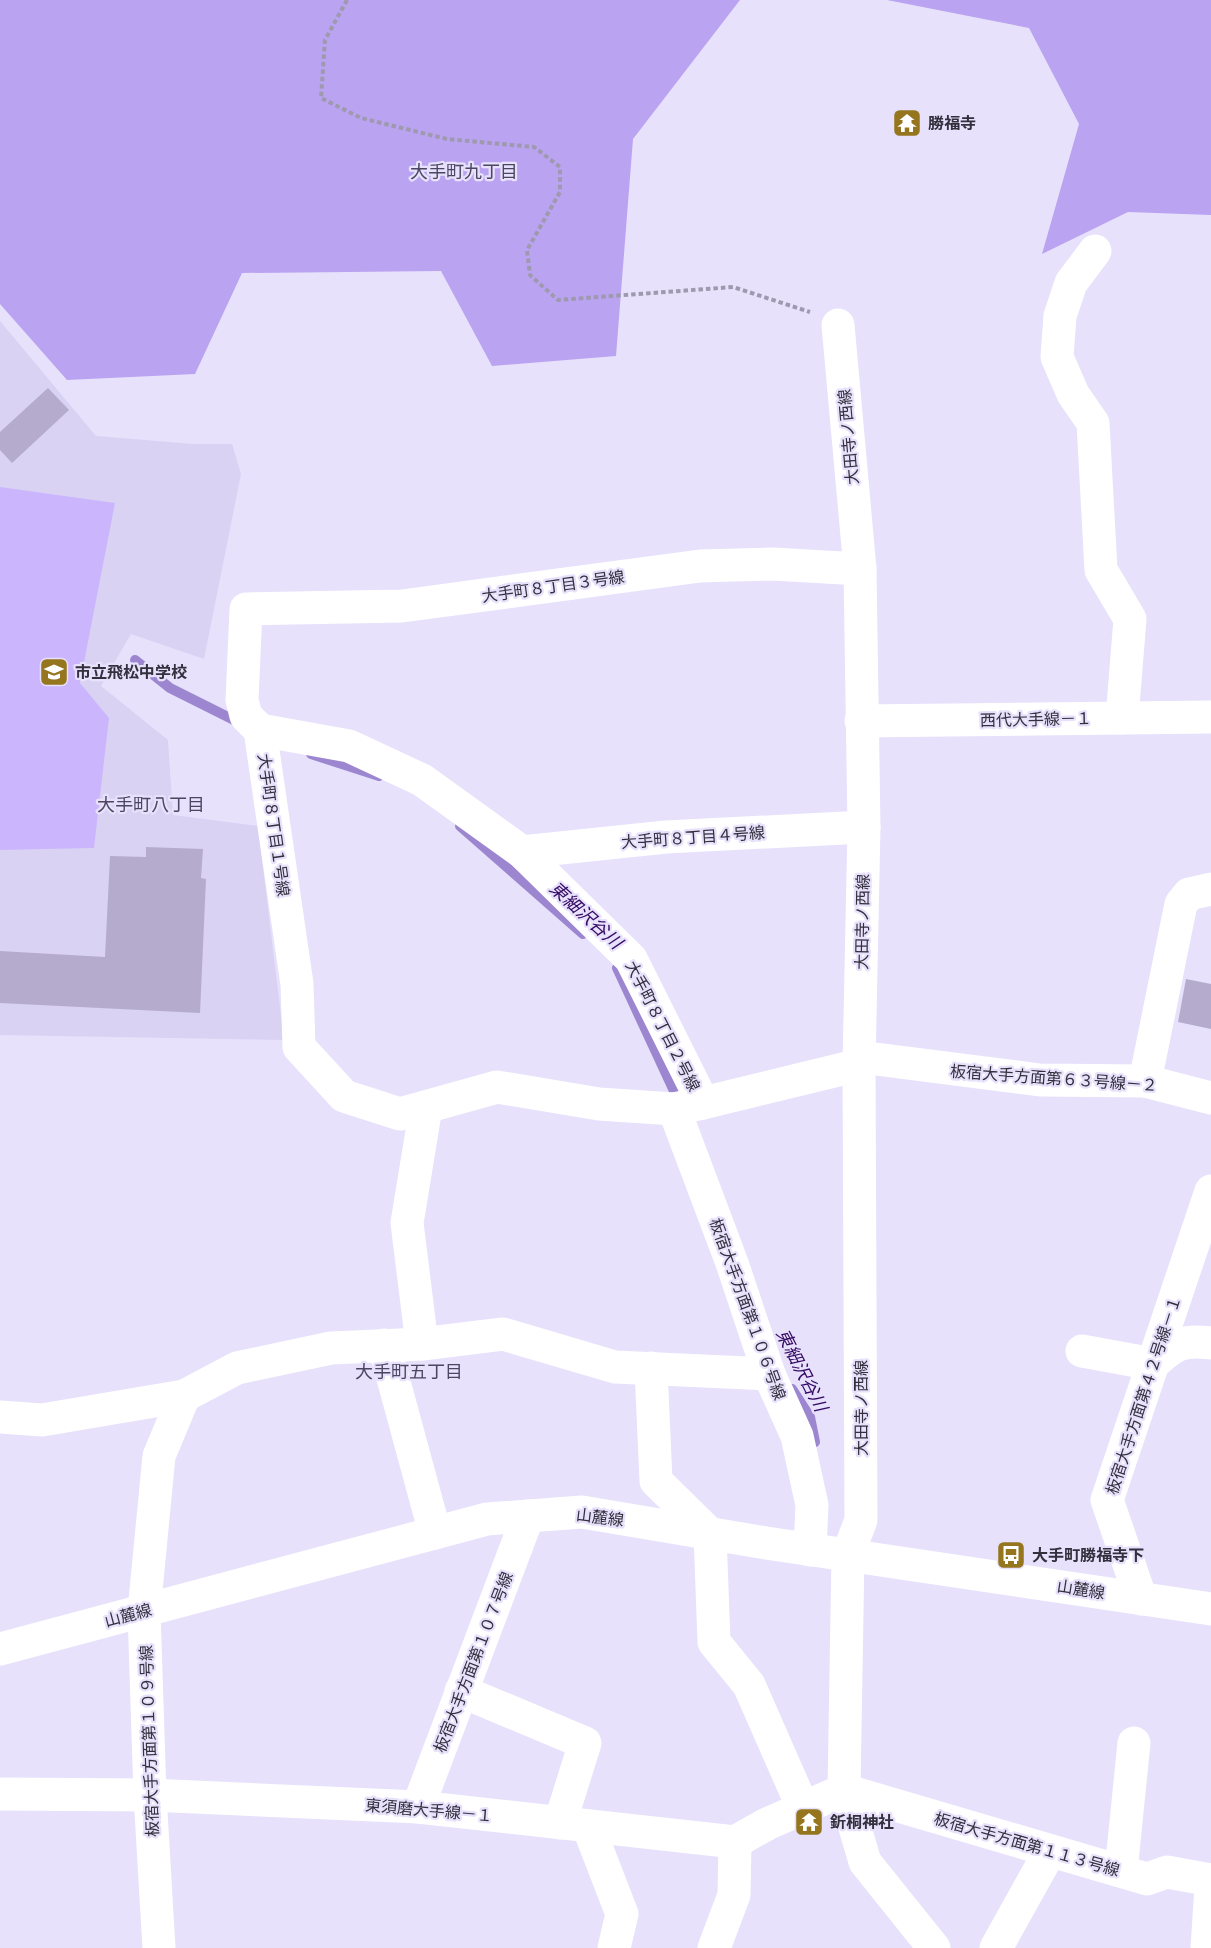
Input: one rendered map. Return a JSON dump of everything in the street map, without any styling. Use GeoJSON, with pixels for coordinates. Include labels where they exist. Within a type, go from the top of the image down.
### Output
{"type":"FeatureCollection","features":[{"type":"Feature","properties":{"kind":"street"},"geometry":{"type":"LineString","coordinates":[[1095,251],[1071,283],[1059,316],[1057,357],[1073,394],[1093,423],[1101,570],[1130,620],[1122,718]]}},
{"type":"Feature","properties":{"kind":"street","name":"大田寺ノ西線"},"geometry":{"type":"LineString","coordinates":[[838,325],[860,569],[864,826],[859,1061],[861,1520],[848,1554]]}},
{"type":"Feature","properties":{"kind":"street","name":"大手町８丁目３号線"},"geometry":{"type":"LineString","coordinates":[[246,609],[402,606],[700,566],[773,564],[860,569]]}},
{"type":"Feature","properties":{"kind":"street","name":"大手町８丁目１号線"},"geometry":{"type":"LineString","coordinates":[[246,609],[242,700],[246,716],[262,744],[297,984],[299,1047]]}},
{"type":"Feature","properties":{"kind":"street","name":"西代大手線－１"},"geometry":{"type":"LineString","coordinates":[[861,721],[1211,717]]}},
{"type":"Feature","properties":{"kind":"street","name":"大手町８丁目２号線"},"geometry":{"type":"LineString","coordinates":[[262,744],[349,747],[422,780],[522,852],[631,958],[689,1106]]}},
{"type":"Feature","properties":{"kind":"street","name":"大手町８丁目４号線"},"geometry":{"type":"LineString","coordinates":[[522,852],[666,837],[864,826]]}},
{"type":"Feature","properties":{"kind":"street"},"geometry":{"type":"LineString","coordinates":[[1145,1081],[1181,904],[1189,894],[1211,889]]}},
{"type":"Feature","properties":{"kind":"street","name":"板宿大手方面第６３号線－２"},"geometry":{"type":"LineString","coordinates":[[299,1047],[344,1096],[400,1114],[497,1088],[598,1104],[689,1106],[859,1061],[1040,1080],[1145,1081],[1211,1098]]}},
{"type":"Feature","properties":{"kind":"street","name":"板宿大手方面第１０６号線"},"geometry":{"type":"LineString","coordinates":[[689,1106],[732,1263],[769,1374],[797,1436],[812,1505],[810,1550]]}},
{"type":"Feature","properties":{"kind":"street"},"geometry":{"type":"LineString","coordinates":[[422,1344],[407,1223],[426,1107]]}},
{"type":"Feature","properties":{"kind":"street","name":"板宿大手方面第４２号線－１"},"geometry":{"type":"LineString","coordinates":[[1141,1599],[1107,1500],[1211,1191]]}},
{"type":"Feature","properties":{"kind":"street"},"geometry":{"type":"LineString","coordinates":[[0,1417],[42,1420],[184,1396],[237,1368],[331,1348],[422,1344],[503,1334],[615,1367],[769,1374]]}},
{"type":"Feature","properties":{"kind":"street"},"geometry":{"type":"LineString","coordinates":[[1082,1351],[1153,1365],[1172,1346],[1196,1341],[1211,1343]]}},
{"type":"Feature","properties":{"kind":"street"},"geometry":{"type":"LineString","coordinates":[[384,1346],[435,1533]]}},
{"type":"Feature","properties":{"kind":"street"},"geometry":{"type":"LineString","coordinates":[[651,1368],[656,1481],[710,1534],[714,1642],[749,1685],[803,1808]]}},
{"type":"Feature","properties":{"kind":"street","name":"板宿大手方面第１０９号線"},"geometry":{"type":"LineString","coordinates":[[159,1948],[150,1795],[144,1611],[159,1456],[184,1396]]}},
{"type":"Feature","properties":{"kind":"street","name":"山麓線"},"geometry":{"type":"LineString","coordinates":[[0,1649],[487,1519],[582,1512],[810,1550],[1211,1609]]}},
{"type":"Feature","properties":{"kind":"street","name":"板宿大手方面第１０７号線"},"geometry":{"type":"LineString","coordinates":[[417,1807],[528,1516]]}},
{"type":"Feature","properties":{"kind":"street"},"geometry":{"type":"LineString","coordinates":[[848,1554],[844,1790],[865,1862],[934,1948]]}},
{"type":"Feature","properties":{"kind":"street"},"geometry":{"type":"LineString","coordinates":[[461,1690],[585,1743],[574,1824],[622,1914],[614,1948]]}},
{"type":"Feature","properties":{"kind":"street"},"geometry":{"type":"LineString","coordinates":[[1121,1871],[1134,1743]]}},
{"type":"Feature","properties":{"kind":"street"},"geometry":{"type":"LineString","coordinates":[[714,1948],[734,1895],[735,1842],[767,1824],[844,1790]]}},
{"type":"Feature","properties":{"kind":"street","name":"板宿大手方面第１１３号線"},"geometry":{"type":"LineString","coordinates":[[844,1790],[1147,1879],[1167,1872],[1211,1880]]}},
{"type":"Feature","properties":{"kind":"street","name":"東須磨大手線－１"},"geometry":{"type":"LineString","coordinates":[[0,1794],[150,1795],[417,1807],[735,1842]]}},
{"type":"Feature","properties":{"kind":"street"},"geometry":{"type":"LineString","coordinates":[[996,1948],[1050,1851]]}},
{"type":"Feature","properties":{"kind":"street"},"geometry":{"type":"LineString","coordinates":[[1207,1948],[1211,1886]]}},
{"type":"Feature","properties":{"kind":"path"},"geometry":{"type":"LineString","coordinates":[[347,0],[325,40],[321,98],[361,118],[447,139],[534,147],[560,167],[560,192],[527,250],[530,275],[558,300],[733,287],[803,308],[838,325]]}},
{"type":"Feature","properties":{"kind":"shaded area"},"geometry":{"type":"Polygon","coordinates":[[[0,0],[740,0],[633,139],[616,356],[492,366],[441,271],[242,273],[195,374],[67,380],[0,304],[0,0]]]}},
{"type":"Feature","properties":{"kind":"shaded area"},"geometry":{"type":"Polygon","coordinates":[[[887,0],[1211,0],[1211,215],[1128,212],[1042,254],[1079,124],[1029,28],[887,0]]]}},
{"type":"Feature","properties":{"kind":"shaded area","name":"市立飛松中学校"},"geometry":{"type":"Polygon","coordinates":[[[0,321],[96,436],[193,444],[232,444],[241,474],[204,659],[131,634],[101,686],[168,740],[173,815],[258,826],[284,1040],[0,1035],[0,321]]]}},
{"type":"Feature","properties":{"kind":"shaded area"},"geometry":{"type":"Polygon","coordinates":[[[0,487],[115,503],[80,683],[109,718],[94,848],[0,850],[0,487]]]}},
{"type":"Feature","properties":{"kind":"building"},"geometry":{"type":"Polygon","coordinates":[[[48,388],[69,410],[12,463],[0,450],[0,432],[48,388]]]}},
{"type":"Feature","properties":{"kind":"building"},"geometry":{"type":"Polygon","coordinates":[[[146,847],[203,849],[201,878],[206,879],[200,1013],[0,1003],[0,951],[105,957],[110,856],[146,857],[146,847]]]}},
{"type":"Feature","properties":{"kind":"building"},"geometry":{"type":"Polygon","coordinates":[[[1186,979],[1211,984],[1211,1029],[1178,1022],[1186,979]]]}},
{"type":"Feature","properties":{"kind":"waterway","name":"東細沢谷川"},"geometry":{"type":"LineString","coordinates":[[135,660],[170,688],[242,724]]}},
{"type":"Feature","properties":{"kind":"waterway","name":"東細沢谷川"},"geometry":{"type":"LineString","coordinates":[[311,754],[379,776]]}},
{"type":"Feature","properties":{"kind":"waterway","name":"東細沢谷川"},"geometry":{"type":"LineString","coordinates":[[460,826],[583,934]]}},
{"type":"Feature","properties":{"kind":"waterway","name":"東細沢谷川"},"geometry":{"type":"LineString","coordinates":[[617,968],[680,1104]]}},
{"type":"Feature","properties":{"kind":"waterway","name":"東細沢谷川"},"geometry":{"type":"LineString","coordinates":[[792,1389],[810,1417],[815,1442]]}},
{"type":"Feature","properties":{"kind":"place","name":"勝福寺"},"geometry":{"type":"Point","coordinates":[907,123]}},
{"type":"Feature","properties":{"kind":"place","name":"市立飛松中学校"},"geometry":{"type":"Point","coordinates":[54,672]}},
{"type":"Feature","properties":{"kind":"place","name":"大手町勝福寺下"},"geometry":{"type":"Point","coordinates":[1011,1555]}},
{"type":"Feature","properties":{"kind":"place","name":"釿桐神社"},"geometry":{"type":"Point","coordinates":[809,1822]}},
{"type":"Feature","properties":{"kind":"district","name":"大手町九丁目"},"geometry":{"type":"Point","coordinates":[464,171]}},
{"type":"Feature","properties":{"kind":"district","name":"大手町八丁目"},"geometry":{"type":"Point","coordinates":[151,804]}},
{"type":"Feature","properties":{"kind":"district","name":"大手町五丁目"},"geometry":{"type":"Point","coordinates":[409,1371]}}]}
